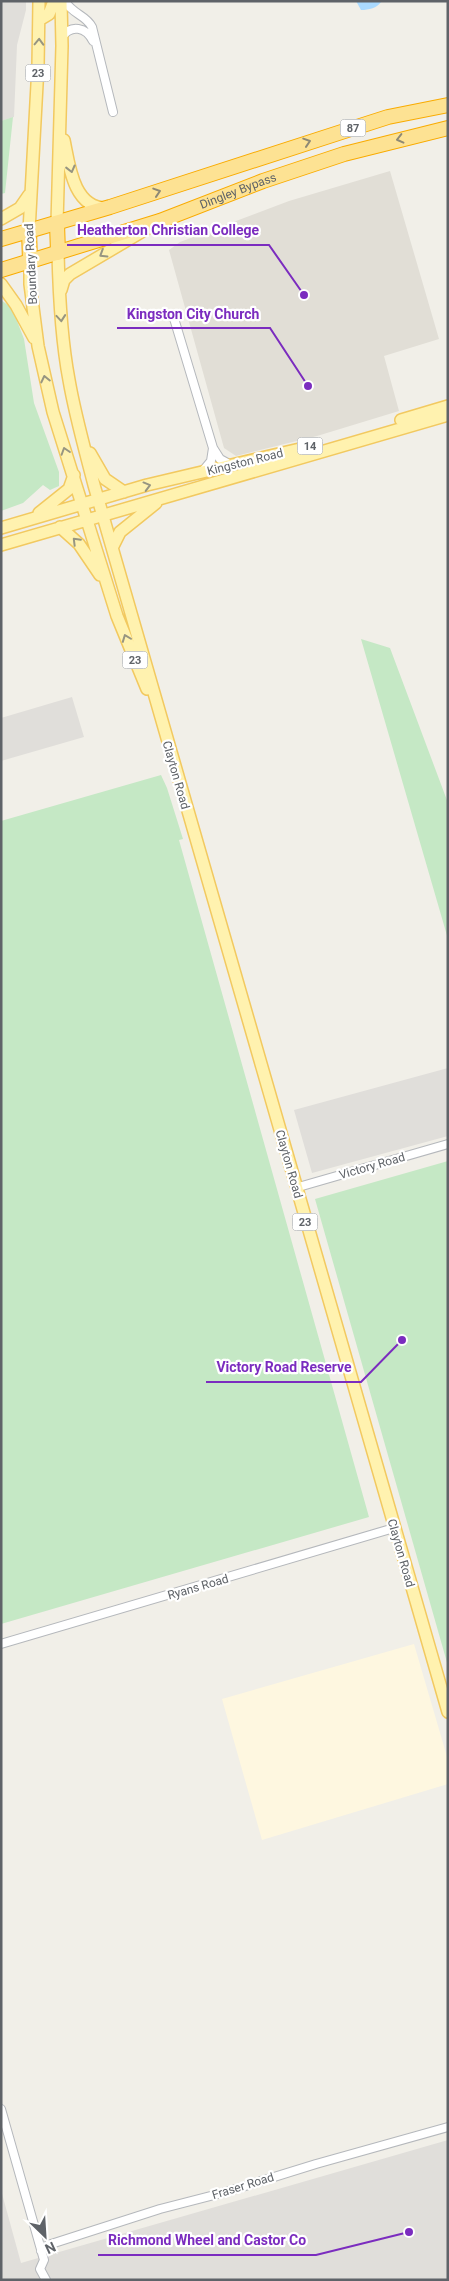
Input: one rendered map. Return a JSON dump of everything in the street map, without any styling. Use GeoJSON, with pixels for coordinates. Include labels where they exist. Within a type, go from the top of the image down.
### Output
{"type":"FeatureCollection","features":[{"type":"Feature","properties":{"kind":"highway","name":"Dingley Bypass"},"geometry":{"type":"LineString","coordinates":[[1,240],[110,207],[360,126],[398,115],[448,105]]}},
{"type":"Feature","properties":{"kind":"highway","name":"Dingley Bypass"},"geometry":{"type":"LineString","coordinates":[[1,270],[160,221],[262,181],[344,154],[448,128]]}},
{"type":"Feature","properties":{"kind":"highway","name":"23"},"geometry":{"type":"LineString","coordinates":[[57,223],[58,253]]}},
{"type":"Feature","properties":{"kind":"highway","name":"Boundary Road"},"geometry":{"type":"LineString","coordinates":[[29,232],[30,261]]}},
{"type":"Feature","properties":{"kind":"main road","name":"Boundary Road"},"geometry":{"type":"LineString","coordinates":[[29,232],[29,195],[39,1]]}},
{"type":"Feature","properties":{"kind":"main road"},"geometry":{"type":"LineString","coordinates":[[39,20],[49,14],[54,1]]}},
{"type":"Feature","properties":{"kind":"main road","name":"23"},"geometry":{"type":"LineString","coordinates":[[57,223],[62,37],[61,1]]}},
{"type":"Feature","properties":{"kind":"main road"},"geometry":{"type":"LineString","coordinates":[[60,122],[72,175],[79,190],[93,206],[110,207]]}},
{"type":"Feature","properties":{"kind":"main road"},"geometry":{"type":"LineString","coordinates":[[1,219],[20,208],[29,195]]}},
{"type":"Feature","properties":{"kind":"main road"},"geometry":{"type":"LineString","coordinates":[[59,298],[63,283],[70,274],[160,221]]}},
{"type":"Feature","properties":{"kind":"main road","name":"23"},"geometry":{"type":"LineString","coordinates":[[58,253],[59,298],[66,366],[82,438],[103,515]]}},
{"type":"Feature","properties":{"kind":"main road","name":"Boundary Road"},"geometry":{"type":"LineString","coordinates":[[30,261],[30,284],[38,346],[53,412],[88,520]]}},
{"type":"Feature","properties":{"kind":"main road"},"geometry":{"type":"LineString","coordinates":[[1,284],[19,309],[38,346]]}},
{"type":"Feature","properties":{"kind":"main road","name":"Kingston Road"},"geometry":{"type":"LineString","coordinates":[[99,499],[325,442],[448,406]]}},
{"type":"Feature","properties":{"kind":"main road","name":"Kingston Road"},"geometry":{"type":"LineString","coordinates":[[103,515],[448,414]]}},
{"type":"Feature","properties":{"kind":"main road"},"geometry":{"type":"LineString","coordinates":[[82,438],[103,476],[112,486],[124,492]]}},
{"type":"Feature","properties":{"kind":"main road"},"geometry":{"type":"LineString","coordinates":[[19,523],[39,513],[61,497],[71,485],[74,474]]}},
{"type":"Feature","properties":{"kind":"main road"},"geometry":{"type":"LineString","coordinates":[[113,546],[125,527],[148,508],[166,497]]}},
{"type":"Feature","properties":{"kind":"main road","name":"14"},"geometry":{"type":"LineString","coordinates":[[1,528],[99,499]]}},
{"type":"Feature","properties":{"kind":"main road","name":"14"},"geometry":{"type":"LineString","coordinates":[[1,545],[103,515]]}},
{"type":"Feature","properties":{"kind":"main road","name":"Clayton Road"},"geometry":{"type":"LineString","coordinates":[[103,515],[295,1188],[448,1712]]}},
{"type":"Feature","properties":{"kind":"main road","name":"Clayton Road"},"geometry":{"type":"LineString","coordinates":[[88,520],[110,592],[164,732]]}},
{"type":"Feature","properties":{"kind":"main road"},"geometry":{"type":"LineString","coordinates":[[60,527],[79,544],[110,592],[126,593]]}},
{"type":"Feature","properties":{"kind":"street"},"geometry":{"type":"LineString","coordinates":[[66,1],[73,12],[89,22],[113,112]]}},
{"type":"Feature","properties":{"kind":"street"},"geometry":{"type":"LineString","coordinates":[[62,37],[70,30],[82,29],[90,35],[97,50]]}},
{"type":"Feature","properties":{"kind":"street"},"geometry":{"type":"LineString","coordinates":[[173,315],[213,448],[220,459],[233,466]]}},
{"type":"Feature","properties":{"kind":"street"},"geometry":{"type":"LineString","coordinates":[[201,473],[211,462],[213,448]]}},
{"type":"Feature","properties":{"kind":"street","name":"Victory Road"},"geometry":{"type":"LineString","coordinates":[[295,1188],[448,1144]]}},
{"type":"Feature","properties":{"kind":"street","name":"Ryans Road"},"geometry":{"type":"LineString","coordinates":[[1,1644],[394,1528]]}},
{"type":"Feature","properties":{"kind":"street"},"geometry":{"type":"LineString","coordinates":[[1,2109],[44,2260],[40,2269],[46,2280]]}},
{"type":"Feature","properties":{"kind":"street","name":"Fraser Road"},"geometry":{"type":"LineString","coordinates":[[41,2251],[48,2246],[160,2208],[226,2192],[316,2164],[448,2127]]}},
{"type":"Feature","properties":{"kind":"shaded area"},"geometry":{"type":"Polygon","coordinates":[[[1,1],[26,1],[26,10],[17,45],[14,117],[1,121],[1,1]]]}},
{"type":"Feature","properties":{"kind":"shaded area"},"geometry":{"type":"Polygon","coordinates":[[[390,171],[439,339],[384,356],[399,411],[317,436],[236,456],[224,448],[169,250],[180,242],[289,201],[390,171]]]}},
{"type":"Feature","properties":{"kind":"shaded area"},"geometry":{"type":"Polygon","coordinates":[[[72,697],[84,737],[1,761],[1,718],[72,697]]]}},
{"type":"Feature","properties":{"kind":"shaded area"},"geometry":{"type":"Polygon","coordinates":[[[448,1068],[448,1136],[312,1173],[294,1110],[448,1068]]]}},
{"type":"Feature","properties":{"kind":"shaded area"},"geometry":{"type":"Polygon","coordinates":[[[414,1644],[448,1760],[448,1784],[262,1840],[222,1699],[414,1644]]]}},
{"type":"Feature","properties":{"kind":"shaded area"},"geometry":{"type":"Polygon","coordinates":[[[448,2140],[448,2280],[1,2280],[1,2190],[21,2263],[448,2140]]]}},
{"type":"Feature","properties":{"kind":"green space"},"geometry":{"type":"Polygon","coordinates":[[[13,117],[5,193],[1,194],[1,121],[13,117]]]}},
{"type":"Feature","properties":{"kind":"green space"},"geometry":{"type":"Polygon","coordinates":[[[1,300],[12,308],[24,339],[34,403],[59,472],[59,486],[50,490],[43,485],[23,503],[1,511],[1,300]]]}},
{"type":"Feature","properties":{"kind":"green space"},"geometry":{"type":"Polygon","coordinates":[[[361,639],[390,648],[448,803],[448,939],[361,639]]]}},
{"type":"Feature","properties":{"kind":"green space"},"geometry":{"type":"Polygon","coordinates":[[[161,775],[183,839],[179,840],[369,1517],[1,1624],[1,821],[161,775]]]}},
{"type":"Feature","properties":{"kind":"green space"},"geometry":{"type":"Polygon","coordinates":[[[448,1161],[448,1666],[315,1199],[448,1161]]]}},
{"type":"Feature","properties":{"kind":"water"},"geometry":{"type":"Polygon","coordinates":[[[356,1],[381,2],[367,10],[361,10],[356,1]]]}},
{"type":"Feature","properties":{"kind":"place","name":"Heatherton Christian College"},"geometry":{"type":"Point","coordinates":[304,295]}},
{"type":"Feature","properties":{"kind":"place","name":"Kingston City Church"},"geometry":{"type":"Point","coordinates":[308,386]}},
{"type":"Feature","properties":{"kind":"place","name":"Victory Road Reserve"},"geometry":{"type":"Point","coordinates":[402,1340]}},
{"type":"Feature","properties":{"kind":"place","name":"Richmond Wheel and Castor Co"},"geometry":{"type":"Point","coordinates":[409,2232]}}]}
